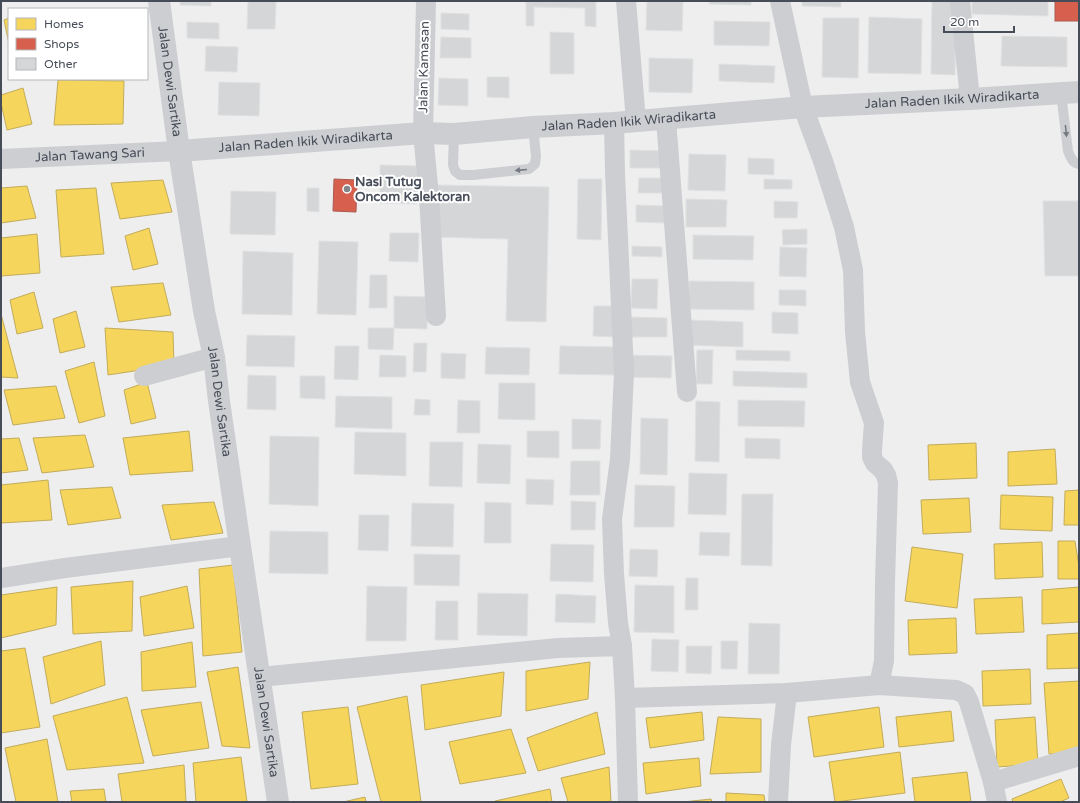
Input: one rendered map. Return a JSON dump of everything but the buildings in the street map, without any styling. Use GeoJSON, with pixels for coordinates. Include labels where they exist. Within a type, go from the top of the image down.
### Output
{"type":"FeatureCollection","features":[{"type":"Feature","properties":{"kind":"street","name":"Jalan Dewi Sartika"},"geometry":{"type":"LineString","coordinates":[[159,1],[179,151],[204,311],[214,357],[219,401],[278,802]]}},
{"type":"Feature","properties":{"kind":"street","name":"Jalan Kamasan"},"geometry":{"type":"LineString","coordinates":[[426,1],[423,133],[430,196],[436,316]]}},
{"type":"Feature","properties":{"kind":"street"},"geometry":{"type":"LineString","coordinates":[[626,1],[636,121]]}},
{"type":"Feature","properties":{"kind":"street"},"geometry":{"type":"LineString","coordinates":[[780,1],[803,107],[823,161],[844,227],[853,270],[855,332],[860,382],[874,423],[872,457],[875,463],[886,475],[888,483],[884,661],[879,684]]}},
{"type":"Feature","properties":{"kind":"street"},"geometry":{"type":"LineString","coordinates":[[960,1],[970,99]]}},
{"type":"Feature","properties":{"kind":"street","name":"Jalan Raden Ikik Wiradikarta"},"geometry":{"type":"LineString","coordinates":[[179,151],[423,133],[454,134],[533,127],[614,123],[803,107],[970,99],[1070,92]]}},
{"type":"Feature","properties":{"kind":"street"},"geometry":{"type":"LineString","coordinates":[[666,119],[687,392]]}},
{"type":"Feature","properties":{"kind":"street"},"geometry":{"type":"LineString","coordinates":[[614,123],[615,181],[624,372],[620,459],[612,519],[614,574],[618,623],[622,646],[625,698],[628,802]]}},
{"type":"Feature","properties":{"kind":"street","name":"Jalan Tawang Sari"},"geometry":{"type":"LineString","coordinates":[[1,159],[179,151]]}},
{"type":"Feature","properties":{"kind":"street"},"geometry":{"type":"LineString","coordinates":[[144,376],[214,357]]}},
{"type":"Feature","properties":{"kind":"street"},"geometry":{"type":"LineString","coordinates":[[1,578],[65,568],[240,546]]}},
{"type":"Feature","properties":{"kind":"street"},"geometry":{"type":"LineString","coordinates":[[260,677],[558,648],[622,646]]}},
{"type":"Feature","properties":{"kind":"street"},"geometry":{"type":"LineString","coordinates":[[625,698],[787,693],[879,684],[962,691],[970,702],[993,782],[997,802]]}},
{"type":"Feature","properties":{"kind":"street"},"geometry":{"type":"LineString","coordinates":[[778,802],[781,745],[787,693]]}},
{"type":"Feature","properties":{"kind":"street"},"geometry":{"type":"LineString","coordinates":[[993,782],[1079,756]]}},
{"type":"Feature","properties":{"kind":"lane"},"geometry":{"type":"LineString","coordinates":[[1070,92],[1068,151],[1071,159],[1076,164],[1079,164]]}},
{"type":"Feature","properties":{"kind":"lane"},"geometry":{"type":"LineString","coordinates":[[454,134],[453,164],[455,171],[460,175],[528,170],[536,164],[533,127]]}},
{"type":"Feature","properties":{"kind":"place","name":"Nasi Tutug Oncom Kalektoran"},"geometry":{"type":"Point","coordinates":[347,189]}}]}
